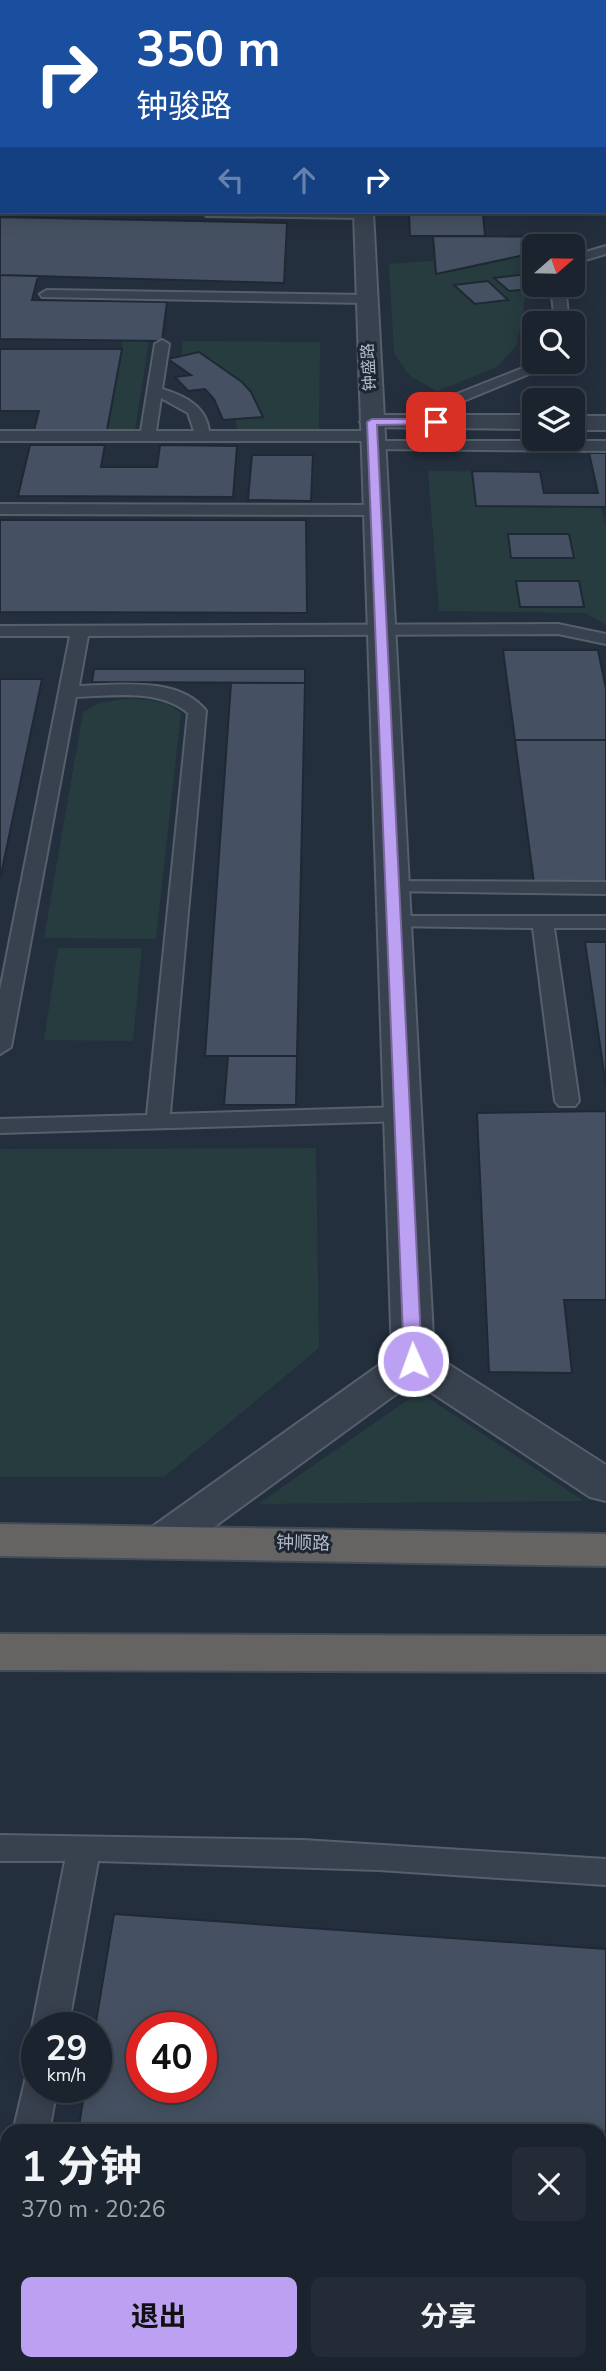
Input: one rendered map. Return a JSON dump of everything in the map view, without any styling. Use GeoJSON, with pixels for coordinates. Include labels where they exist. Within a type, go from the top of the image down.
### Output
{"type":"FeatureCollection","features":[{"type":"Feature","properties":{"kind":"highway","name":"钟顺路"},"geometry":{"type":"LineString","coordinates":[[0,1540],[165,1540],[606,1549]]}},
{"type":"Feature","properties":{"kind":"highway"},"geometry":{"type":"LineString","coordinates":[[0,1652],[606,1654]]}},
{"type":"Feature","properties":{"kind":"street","name":"钟盛路"},"geometry":{"type":"LineString","coordinates":[[363,214],[413,1361]]}},
{"type":"Feature","properties":{"kind":"street"},"geometry":{"type":"LineString","coordinates":[[373,434],[411,422],[522,422]]}},
{"type":"Feature","properties":{"kind":"street"},"geometry":{"type":"LineString","coordinates":[[585,422],[606,423]]}},
{"type":"Feature","properties":{"kind":"street"},"geometry":{"type":"LineString","coordinates":[[165,1540],[413,1361],[606,1486]]}},
{"type":"Feature","properties":{"kind":"lane"},"geometry":{"type":"LineString","coordinates":[[585,256],[606,250]]}},
{"type":"Feature","properties":{"kind":"lane"},"geometry":{"type":"LineString","coordinates":[[47,293],[366,299]]}},
{"type":"Feature","properties":{"kind":"lane"},"geometry":{"type":"LineString","coordinates":[[148,436],[162,344]]}},
{"type":"Feature","properties":{"kind":"lane"},"geometry":{"type":"LineString","coordinates":[[411,422],[444,404],[522,373]]}},
{"type":"Feature","properties":{"kind":"lane"},"geometry":{"type":"LineString","coordinates":[[154,391],[179,399],[194,408],[201,421],[202,436]]}},
{"type":"Feature","properties":{"kind":"lane"},"geometry":{"type":"LineString","coordinates":[[0,436],[373,434],[606,446]]}},
{"type":"Feature","properties":{"kind":"lane"},"geometry":{"type":"LineString","coordinates":[[0,509],[376,510]]}},
{"type":"Feature","properties":{"kind":"lane"},"geometry":{"type":"LineString","coordinates":[[0,631],[558,629],[600,634]]}},
{"type":"Feature","properties":{"kind":"lane"},"geometry":{"type":"LineString","coordinates":[[0,1047],[80,631]]}},
{"type":"Feature","properties":{"kind":"lane"},"geometry":{"type":"LineString","coordinates":[[67,692],[171,695],[189,702],[197,711],[158,1121]]}},
{"type":"Feature","properties":{"kind":"lane"},"geometry":{"type":"LineString","coordinates":[[393,887],[606,888]]}},
{"type":"Feature","properties":{"kind":"lane"},"geometry":{"type":"LineString","coordinates":[[394,922],[606,922]]}},
{"type":"Feature","properties":{"kind":"lane"},"geometry":{"type":"LineString","coordinates":[[543,922],[568,1101]]}},
{"type":"Feature","properties":{"kind":"lane"},"geometry":{"type":"LineString","coordinates":[[0,1126],[403,1114]]}},
{"type":"Feature","properties":{"kind":"lane"},"geometry":{"type":"LineString","coordinates":[[0,1848],[236,1849],[428,1857],[606,1872]]}},
{"type":"Feature","properties":{"kind":"lane"},"geometry":{"type":"LineString","coordinates":[[53,2012],[84,1848]]}},
{"type":"Feature","properties":{"kind":"lane"},"geometry":{"type":"LineString","coordinates":[[32,2124],[36,2103]]}},
{"type":"Feature","properties":{"kind":"green space"},"geometry":{"type":"Polygon","coordinates":[[[522,254],[522,298],[525,298],[517,345],[497,367],[437,391],[410,376],[394,354],[389,264],[522,254]]]}},
{"type":"Feature","properties":{"kind":"green space"},"geometry":{"type":"Polygon","coordinates":[[[123,340],[149,341],[135,430],[107,430],[123,340]]]}},
{"type":"Feature","properties":{"kind":"green space"},"geometry":{"type":"Polygon","coordinates":[[[183,341],[320,342],[319,429],[237,430],[234,408],[180,359],[183,341]]]}},
{"type":"Feature","properties":{"kind":"green space"},"geometry":{"type":"Polygon","coordinates":[[[428,471],[540,472],[544,493],[598,493],[606,529],[606,625],[585,613],[439,611],[428,471]]]}},
{"type":"Feature","properties":{"kind":"green space"},"geometry":{"type":"Polygon","coordinates":[[[125,699],[161,702],[181,713],[156,939],[44,938],[83,712],[100,703],[125,699]]]}},
{"type":"Feature","properties":{"kind":"green space"},"geometry":{"type":"Polygon","coordinates":[[[58,948],[142,948],[133,1041],[44,1040],[58,948]]]}},
{"type":"Feature","properties":{"kind":"green space"},"geometry":{"type":"Polygon","coordinates":[[[316,1148],[319,1348],[164,1477],[0,1477],[0,1149],[316,1148]]]}},
{"type":"Feature","properties":{"kind":"green space"},"geometry":{"type":"Polygon","coordinates":[[[419,1392],[584,1501],[258,1504],[419,1392]]]}},
{"type":"Feature","properties":{"kind":"building"},"geometry":{"type":"Polygon","coordinates":[[[409,214],[483,214],[485,236],[410,236],[409,214]]]}},
{"type":"Feature","properties":{"kind":"building"},"geometry":{"type":"Polygon","coordinates":[[[0,217],[287,223],[284,283],[0,275],[0,217]]]}},
{"type":"Feature","properties":{"kind":"building"},"geometry":{"type":"Polygon","coordinates":[[[433,236],[522,237],[522,256],[436,274],[433,236]]]}},
{"type":"Feature","properties":{"kind":"building"},"geometry":{"type":"Polygon","coordinates":[[[0,275],[38,276],[32,300],[167,302],[162,341],[0,339],[0,275]]]}},
{"type":"Feature","properties":{"kind":"building"},"geometry":{"type":"Polygon","coordinates":[[[522,275],[522,290],[509,291],[494,278],[522,275]]]}},
{"type":"Feature","properties":{"kind":"building"},"geometry":{"type":"Polygon","coordinates":[[[488,281],[508,300],[475,304],[454,285],[488,281]]]}},
{"type":"Feature","properties":{"kind":"building"},"geometry":{"type":"Polygon","coordinates":[[[0,349],[122,349],[107,430],[34,430],[39,411],[0,411],[0,349]]]}},
{"type":"Feature","properties":{"kind":"building"},"geometry":{"type":"Polygon","coordinates":[[[199,352],[242,382],[251,392],[263,417],[223,420],[214,399],[205,389],[188,391],[175,377],[191,375],[168,359],[199,352]]]}},
{"type":"Feature","properties":{"kind":"building"},"geometry":{"type":"Polygon","coordinates":[[[30,445],[105,445],[101,467],[157,467],[160,445],[237,446],[233,497],[18,496],[30,445]]]}},
{"type":"Feature","properties":{"kind":"building"},"geometry":{"type":"Polygon","coordinates":[[[589,453],[606,453],[606,507],[476,506],[472,471],[540,472],[544,493],[598,493],[589,453]]]}},
{"type":"Feature","properties":{"kind":"building"},"geometry":{"type":"Polygon","coordinates":[[[252,455],[313,455],[311,501],[248,500],[252,455]]]}},
{"type":"Feature","properties":{"kind":"building"},"geometry":{"type":"Polygon","coordinates":[[[0,520],[306,520],[307,613],[0,612],[0,520]]]}},
{"type":"Feature","properties":{"kind":"building"},"geometry":{"type":"Polygon","coordinates":[[[508,534],[569,534],[574,558],[511,558],[508,534]]]}},
{"type":"Feature","properties":{"kind":"building"},"geometry":{"type":"Polygon","coordinates":[[[516,581],[579,581],[584,607],[520,607],[516,581]]]}},
{"type":"Feature","properties":{"kind":"building"},"geometry":{"type":"Polygon","coordinates":[[[503,650],[598,650],[606,689],[606,740],[515,740],[503,650]]]}},
{"type":"Feature","properties":{"kind":"building"},"geometry":{"type":"Polygon","coordinates":[[[94,669],[305,669],[305,683],[92,682],[94,669]]]}},
{"type":"Feature","properties":{"kind":"building"},"geometry":{"type":"Polygon","coordinates":[[[0,679],[42,679],[0,879],[0,679]]]}},
{"type":"Feature","properties":{"kind":"building"},"geometry":{"type":"Polygon","coordinates":[[[231,683],[305,683],[297,1056],[205,1056],[231,683]]]}},
{"type":"Feature","properties":{"kind":"building"},"geometry":{"type":"Polygon","coordinates":[[[515,740],[606,740],[606,883],[534,883],[515,740]]]}},
{"type":"Feature","properties":{"kind":"building"},"geometry":{"type":"Polygon","coordinates":[[[585,942],[606,942],[606,1086],[585,942]]]}},
{"type":"Feature","properties":{"kind":"building"},"geometry":{"type":"Polygon","coordinates":[[[228,1056],[297,1056],[296,1105],[224,1105],[228,1056]]]}},
{"type":"Feature","properties":{"kind":"building"},"geometry":{"type":"Polygon","coordinates":[[[606,1111],[606,1300],[564,1300],[572,1373],[489,1372],[477,1113],[606,1111]]]}},
{"type":"Feature","properties":{"kind":"building"},"geometry":{"type":"Polygon","coordinates":[[[114,1914],[606,1949],[606,2124],[79,2124],[83,2103],[112,2103],[112,2012],[98,2012],[114,1914]]]}},
{"type":"Feature","properties":{"kind":"route"},"geometry":{"type":"LineString","coordinates":[[413,1361],[372,422],[436,422]]}}]}
